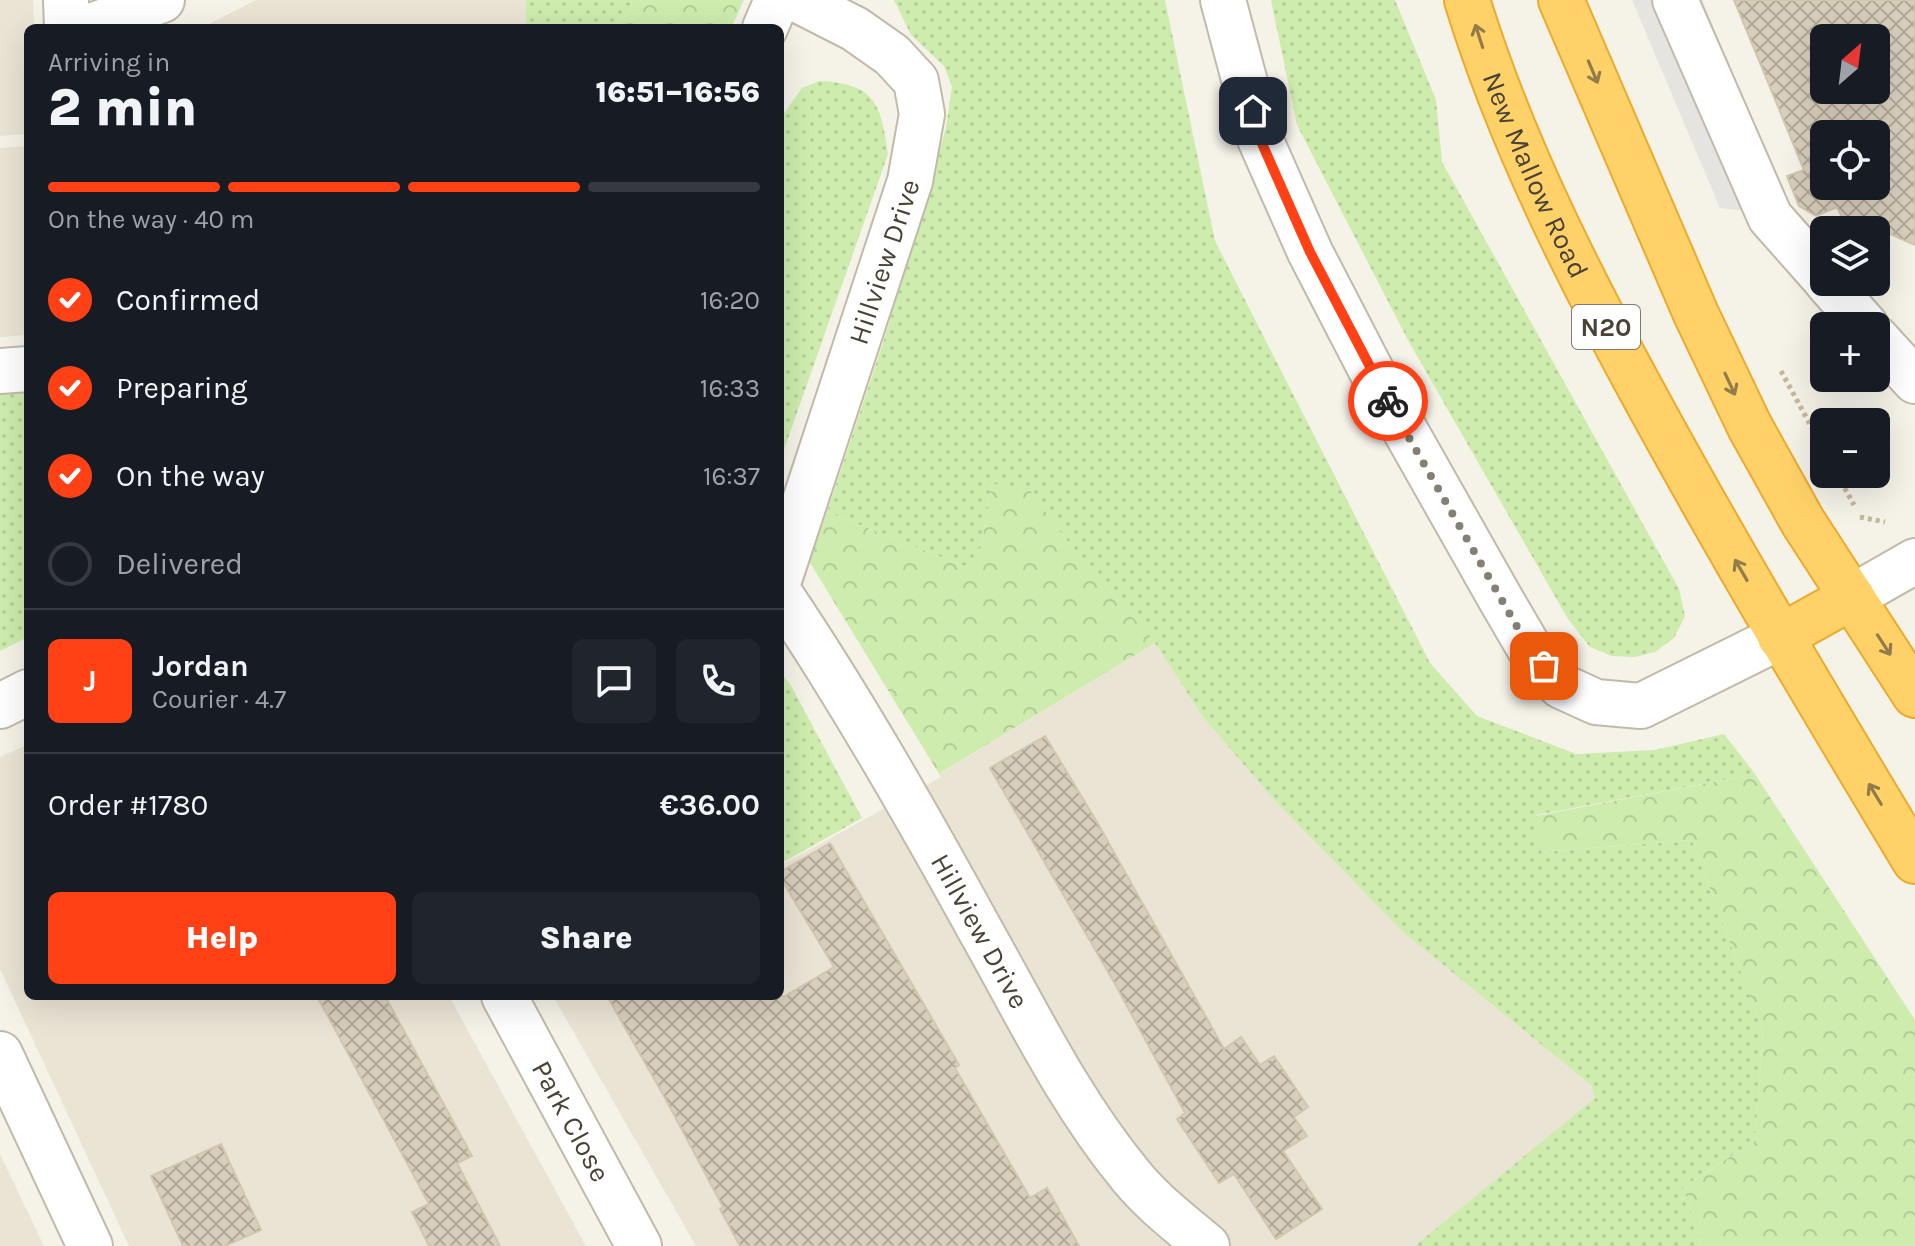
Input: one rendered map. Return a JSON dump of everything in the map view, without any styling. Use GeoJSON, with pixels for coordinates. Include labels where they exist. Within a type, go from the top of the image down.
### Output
{"type":"FeatureCollection","features":[{"type":"Feature","properties":{"kind":"highway","name":"New Mallow Road"},"geometry":{"type":"LineString","coordinates":[[1467,0],[1480,42],[1534,173],[1597,309],[1780,637]]}},
{"type":"Feature","properties":{"kind":"highway"},"geometry":{"type":"LineString","coordinates":[[1561,0],[1696,314],[1750,427],[1803,522],[1915,695]]}},
{"type":"Feature","properties":{"kind":"highway"},"geometry":{"type":"LineString","coordinates":[[1780,637],[1852,597]]}},
{"type":"Feature","properties":{"kind":"highway","name":"N20"},"geometry":{"type":"LineString","coordinates":[[1780,637],[1915,861]]}},
{"type":"Feature","properties":{"kind":"street"},"geometry":{"type":"LineString","coordinates":[[66,0],[67,24]]}},
{"type":"Feature","properties":{"kind":"street"},"geometry":{"type":"LineString","coordinates":[[97,24],[162,0]]}},
{"type":"Feature","properties":{"kind":"street"},"geometry":{"type":"LineString","coordinates":[[767,24],[777,0]]}},
{"type":"Feature","properties":{"kind":"street","name":"Hillview Drive"},"geometry":{"type":"LineString","coordinates":[[784,565],[910,181],[922,114],[916,81],[892,55],[855,29],[798,0]]}},
{"type":"Feature","properties":{"kind":"street"},"geometry":{"type":"LineString","coordinates":[[1223,0],[1260,139],[1310,252],[1371,370],[1500,598],[1528,646],[1561,686],[1596,702],[1641,706],[1780,637]]}},
{"type":"Feature","properties":{"kind":"street"},"geometry":{"type":"LineString","coordinates":[[1675,0],[1770,217],[1810,262]]}},
{"type":"Feature","properties":{"kind":"street"},"geometry":{"type":"LineString","coordinates":[[1840,296],[1854,312]]}},
{"type":"Feature","properties":{"kind":"street"},"geometry":{"type":"LineString","coordinates":[[1890,353],[1915,381]]}},
{"type":"Feature","properties":{"kind":"street"},"geometry":{"type":"LineString","coordinates":[[0,371],[24,369]]}},
{"type":"Feature","properties":{"kind":"street"},"geometry":{"type":"LineString","coordinates":[[1852,597],[1915,561]]}},
{"type":"Feature","properties":{"kind":"street","name":"Hillview Drive"},"geometry":{"type":"LineString","coordinates":[[784,600],[833,674],[1079,1106],[1132,1177],[1161,1207],[1207,1246]]}},
{"type":"Feature","properties":{"kind":"street"},"geometry":{"type":"LineString","coordinates":[[0,706],[24,694]]}},
{"type":"Feature","properties":{"kind":"street","name":"Park Close"},"geometry":{"type":"LineString","coordinates":[[506,1000],[639,1246]]}},
{"type":"Feature","properties":{"kind":"street"},"geometry":{"type":"LineString","coordinates":[[0,1054],[90,1246]]}},
{"type":"Feature","properties":{"kind":"shaded area"},"geometry":{"type":"Polygon","coordinates":[[[0,0],[33,0],[34,24],[24,24],[24,134],[0,136],[0,0]]]}},
{"type":"Feature","properties":{"kind":"shaded area"},"geometry":{"type":"Polygon","coordinates":[[[256,0],[526,0],[526,24],[209,24],[256,0]]]}},
{"type":"Feature","properties":{"kind":"shaded area"},"geometry":{"type":"Polygon","coordinates":[[[1632,0],[1702,0],[1778,179],[1756,212],[1720,208],[1632,0]]]}},
{"type":"Feature","properties":{"kind":"shaded area"},"geometry":{"type":"Polygon","coordinates":[[[24,146],[24,335],[0,337],[0,148],[24,146]]]}},
{"type":"Feature","properties":{"kind":"shaded area"},"geometry":{"type":"Polygon","coordinates":[[[1155,643],[1203,717],[1275,801],[1404,933],[1591,1085],[1595,1098],[1423,1246],[696,1246],[555,1000],[784,1000],[784,864],[941,777],[939,774],[1155,643]]]}},
{"type":"Feature","properties":{"kind":"shaded area"},"geometry":{"type":"Polygon","coordinates":[[[24,746],[24,1000],[451,1000],[586,1246],[129,1246],[0,969],[0,757],[24,746]]]}},
{"type":"Feature","properties":{"kind":"shaded area"},"geometry":{"type":"Polygon","coordinates":[[[0,1154],[44,1246],[0,1246],[0,1154]]]}},
{"type":"Feature","properties":{"kind":"green space"},"geometry":{"type":"Polygon","coordinates":[[[526,0],[631,0],[632,6],[617,24],[526,24],[526,0]]]}},
{"type":"Feature","properties":{"kind":"green space"},"geometry":{"type":"Polygon","coordinates":[[[631,0],[744,0],[733,24],[617,24],[632,6],[631,0]]]}},
{"type":"Feature","properties":{"kind":"green space"},"geometry":{"type":"Polygon","coordinates":[[[894,0],[1165,0],[1215,241],[1430,663],[1477,716],[1576,754],[1655,750],[1724,734],[1755,774],[1536,815],[1542,852],[1692,840],[1763,1032],[1755,1141],[1683,1187],[1702,1246],[1415,1246],[1595,1098],[1591,1085],[1404,933],[1275,801],[1203,717],[1155,643],[1065,538],[1028,489],[992,484],[981,547],[966,567],[827,512],[922,213],[946,127],[952,87],[944,66],[911,35],[894,0]]]}},
{"type":"Feature","properties":{"kind":"green space"},"geometry":{"type":"Polygon","coordinates":[[[1271,0],[1395,0],[1436,100],[1442,162],[1679,589],[1685,616],[1674,638],[1655,652],[1635,657],[1612,656],[1590,647],[1568,619],[1409,342],[1297,125],[1271,0]]]}},
{"type":"Feature","properties":{"kind":"green space"},"geometry":{"type":"Polygon","coordinates":[[[819,81],[852,86],[864,92],[878,109],[888,154],[784,450],[784,113],[802,88],[819,81]]]}},
{"type":"Feature","properties":{"kind":"green space"},"geometry":{"type":"Polygon","coordinates":[[[24,388],[24,639],[0,651],[0,390],[24,388]]]}},
{"type":"Feature","properties":{"kind":"green space"},"geometry":{"type":"Polygon","coordinates":[[[992,484],[1028,488],[1065,538],[1155,643],[940,773],[941,777],[809,561],[827,512],[966,567],[981,547],[992,484]]]}},
{"type":"Feature","properties":{"kind":"green space"},"geometry":{"type":"Polygon","coordinates":[[[784,677],[790,684],[862,818],[784,862],[784,677]]]}},
{"type":"Feature","properties":{"kind":"green space"},"geometry":{"type":"Polygon","coordinates":[[[1755,774],[1915,1020],[1915,1246],[1702,1246],[1683,1187],[1755,1141],[1763,1032],[1692,840],[1541,852],[1535,816],[1755,774]]]}},
{"type":"Feature","properties":{"kind":"building"},"geometry":{"type":"Polygon","coordinates":[[[1734,0],[1915,0],[1915,245],[1890,234],[1890,216],[1841,216],[1837,207],[1816,216],[1799,206],[1787,176],[1804,170],[1734,0]]]}},
{"type":"Feature","properties":{"kind":"building"},"geometry":{"type":"Polygon","coordinates":[[[1045,736],[1097,822],[1224,1049],[1241,1037],[1260,1065],[1274,1056],[1308,1107],[1294,1117],[1307,1136],[1283,1151],[1322,1209],[1276,1239],[1234,1174],[1219,1183],[1177,1119],[1185,1113],[1115,984],[990,768],[1045,736]]]}},
{"type":"Feature","properties":{"kind":"building"},"geometry":{"type":"Polygon","coordinates":[[[830,843],[959,1065],[955,1068],[1030,1198],[1047,1188],[1079,1246],[740,1246],[720,1209],[723,1207],[609,1000],[784,1000],[784,996],[834,967],[784,884],[784,870],[830,843]]]}},
{"type":"Feature","properties":{"kind":"building"},"geometry":{"type":"Polygon","coordinates":[[[319,1000],[387,1000],[472,1156],[457,1163],[500,1246],[429,1246],[412,1212],[429,1204],[319,1000]]]}},
{"type":"Feature","properties":{"kind":"building"},"geometry":{"type":"Polygon","coordinates":[[[221,1144],[261,1230],[225,1246],[183,1246],[151,1176],[221,1144]]]}},
{"type":"Feature","properties":{"kind":"way so far"},"geometry":{"type":"LineString","coordinates":[[1388,401],[1528,646],[1544,666]]}},
{"type":"Feature","properties":{"kind":"route"},"geometry":{"type":"LineString","coordinates":[[1253,111],[1260,139],[1310,252],[1388,401]]}}]}
